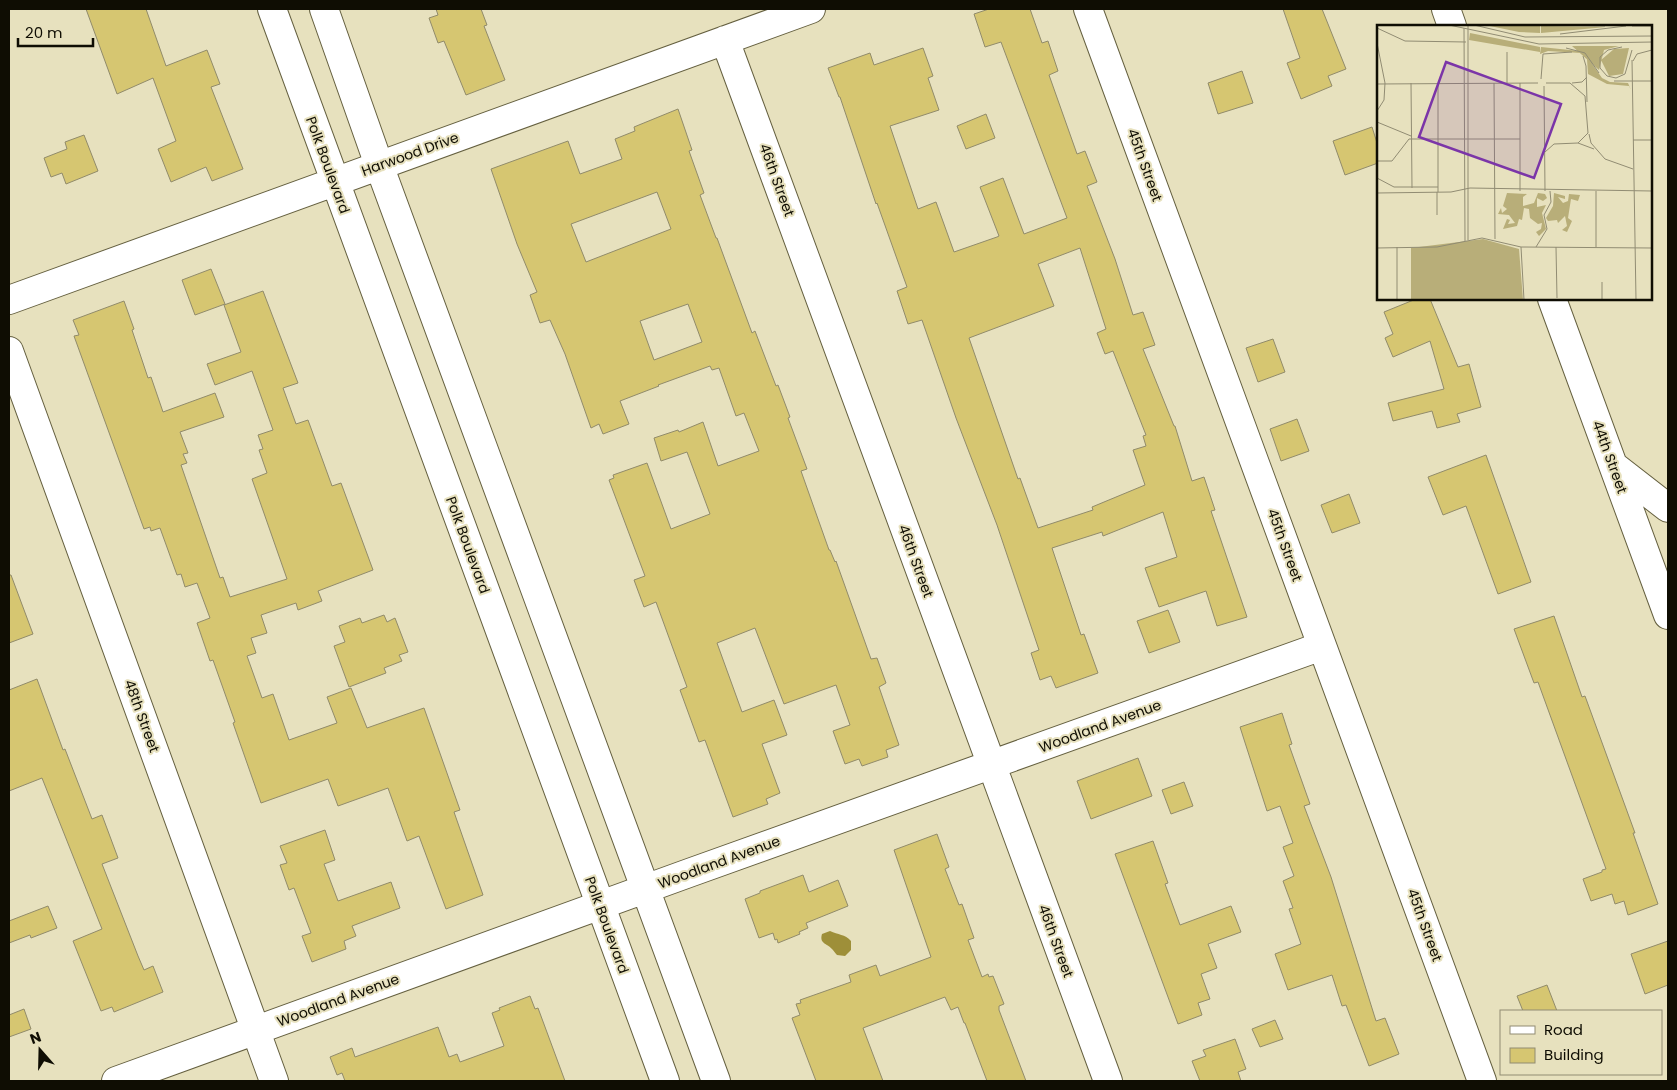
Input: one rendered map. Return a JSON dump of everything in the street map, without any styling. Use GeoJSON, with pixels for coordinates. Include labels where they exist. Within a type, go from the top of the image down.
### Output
{"type":"FeatureCollection","features":[{"type":"Feature","properties":{"kind":"street","name":"Polk Boulevard"},"geometry":{"type":"LineString","coordinates":[[272,9],[665,1081]]}},
{"type":"Feature","properties":{"kind":"street"},"geometry":{"type":"LineString","coordinates":[[324,9],[379,165],[716,1081]]}},
{"type":"Feature","properties":{"kind":"street","name":"Harwood Drive"},"geometry":{"type":"LineString","coordinates":[[9,300],[811,9]]}},
{"type":"Feature","properties":{"kind":"street","name":"45th Street"},"geometry":{"type":"LineString","coordinates":[[1088,9],[1482,1081]]}},
{"type":"Feature","properties":{"kind":"street"},"geometry":{"type":"LineString","coordinates":[[1446,9],[1452,25]]}},
{"type":"Feature","properties":{"kind":"street","name":"46th Street"},"geometry":{"type":"LineString","coordinates":[[725,40],[1108,1081]]}},
{"type":"Feature","properties":{"kind":"street","name":"44th Street"},"geometry":{"type":"LineString","coordinates":[[1552,300],[1668,615]]}},
{"type":"Feature","properties":{"kind":"street","name":"48th Street"},"geometry":{"type":"LineString","coordinates":[[9,352],[274,1081]]}},
{"type":"Feature","properties":{"kind":"street"},"geometry":{"type":"LineString","coordinates":[[1614,466],[1668,508]]}},
{"type":"Feature","properties":{"kind":"street","name":"Woodland Avenue"},"geometry":{"type":"LineString","coordinates":[[116,1081],[1322,646]]}},
{"type":"Feature","properties":{"kind":"shaded area"},"geometry":{"type":"Polygon","coordinates":[[[830,931],[844,936],[851,941],[851,950],[845,956],[837,955],[823,942],[822,934],[830,931]]]}},
{"type":"Feature","properties":{"kind":"building"},"geometry":{"type":"Polygon","coordinates":[[[86,9],[146,9],[166,66],[207,50],[220,84],[211,87],[243,169],[212,181],[206,167],[171,182],[158,149],[176,141],[153,78],[117,94],[86,9]]]}},
{"type":"Feature","properties":{"kind":"building"},"geometry":{"type":"Polygon","coordinates":[[[436,9],[481,9],[487,25],[484,26],[505,80],[466,95],[444,41],[438,43],[429,18],[438,15],[436,9]]]}},
{"type":"Feature","properties":{"kind":"building"},"geometry":{"type":"Polygon","coordinates":[[[989,9],[1030,9],[1042,43],[1048,41],[1058,71],[1049,75],[1077,154],[1085,151],[1097,182],[1087,186],[1115,259],[1133,315],[1143,312],[1155,345],[1143,349],[1175,426],[1192,481],[1204,477],[1215,510],[1211,511],[1247,617],[1217,626],[1206,591],[1159,607],[1145,568],[1177,557],[1163,512],[1103,536],[1102,532],[1052,548],[1081,635],[1084,634],[1098,673],[1056,688],[1051,676],[1040,680],[1031,653],[1039,650],[997,525],[956,418],[922,320],[908,324],[897,291],[907,287],[828,68],[870,53],[874,65],[923,48],[933,76],[928,78],[939,110],[890,126],[918,209],[936,202],[954,252],[999,236],[980,187],[1003,178],[1024,234],[1067,218],[1001,42],[985,47],[974,14],[989,9]],[[1080,248],[1038,264],[1054,306],[969,338],[1018,479],[1020,478],[1038,528],[1093,510],[1092,507],[1145,485],[1133,450],[1146,446],[1143,436],[1146,435],[1113,351],[1105,354],[1097,333],[1106,329],[1080,248]]]}},
{"type":"Feature","properties":{"kind":"building"},"geometry":{"type":"Polygon","coordinates":[[[1283,9],[1322,9],[1346,69],[1328,76],[1332,86],[1301,99],[1287,63],[1300,58],[1283,9]]]}},
{"type":"Feature","properties":{"kind":"building"},"geometry":{"type":"Polygon","coordinates":[[[1242,71],[1253,103],[1218,114],[1208,83],[1242,71]]]}},
{"type":"Feature","properties":{"kind":"building"},"geometry":{"type":"Polygon","coordinates":[[[678,109],[692,150],[689,151],[704,193],[700,195],[752,333],[755,331],[790,417],[788,418],[807,469],[801,471],[829,550],[836,561],[871,659],[877,658],[886,683],[879,687],[899,745],[886,750],[888,757],[862,766],[859,759],[845,764],[833,731],[850,725],[836,685],[784,704],[755,628],[717,643],[742,712],[774,700],[787,735],[762,744],[780,793],[766,799],[768,804],[733,817],[705,740],[699,742],[680,690],[687,687],[656,602],[644,607],[634,580],[645,576],[609,480],[614,478],[613,475],[647,463],[671,529],[710,514],[687,452],[661,461],[654,438],[678,430],[679,432],[703,422],[718,466],[759,451],[744,413],[736,416],[719,368],[712,370],[710,366],[620,401],[629,424],[603,434],[599,424],[591,428],[565,354],[550,320],[540,323],[530,295],[537,292],[517,244],[491,169],[568,141],[580,174],[622,159],[615,139],[635,131],[634,127],[678,109]],[[657,192],[571,224],[586,262],[671,229],[657,192]],[[688,304],[640,321],[654,360],[702,342],[688,304]]]}},
{"type":"Feature","properties":{"kind":"building"},"geometry":{"type":"Polygon","coordinates":[[[986,114],[995,138],[966,149],[957,126],[986,114]]]}},
{"type":"Feature","properties":{"kind":"building"},"geometry":{"type":"Polygon","coordinates":[[[1372,127],[1377,143],[1377,163],[1345,175],[1333,141],[1372,127]]]}},
{"type":"Feature","properties":{"kind":"building"},"geometry":{"type":"Polygon","coordinates":[[[84,135],[98,171],[66,184],[62,173],[51,177],[44,158],[67,149],[65,142],[84,135]]]}},
{"type":"Feature","properties":{"kind":"building"},"geometry":{"type":"Polygon","coordinates":[[[211,269],[225,304],[195,315],[182,280],[211,269]]]}},
{"type":"Feature","properties":{"kind":"building"},"geometry":{"type":"Polygon","coordinates":[[[263,291],[298,383],[283,388],[296,424],[308,420],[332,486],[341,483],[373,570],[318,591],[322,601],[298,610],[296,603],[261,615],[267,633],[251,638],[256,653],[247,656],[262,698],[273,694],[289,740],[337,723],[327,697],[351,688],[367,728],[424,708],[460,810],[454,812],[483,895],[446,909],[419,836],[407,841],[388,788],[338,806],[328,779],[261,803],[213,660],[210,661],[197,623],[210,618],[197,583],[185,587],[181,574],[177,575],[160,528],[151,531],[150,527],[144,529],[74,336],[79,335],[73,320],[124,301],[148,378],[151,377],[163,412],[215,393],[224,417],[180,432],[188,453],[183,454],[187,463],[181,465],[220,578],[223,577],[230,597],[287,579],[252,479],[267,473],[259,450],[263,449],[258,435],[273,430],[252,371],[215,385],[207,364],[241,352],[224,305],[263,291]]]}},
{"type":"Feature","properties":{"kind":"building"},"geometry":{"type":"Polygon","coordinates":[[[1414,300],[1430,300],[1458,367],[1469,364],[1481,407],[1457,414],[1460,422],[1437,428],[1432,411],[1393,421],[1388,403],[1444,389],[1430,341],[1393,357],[1385,338],[1393,334],[1384,312],[1414,300]]]}},
{"type":"Feature","properties":{"kind":"building"},"geometry":{"type":"Polygon","coordinates":[[[1273,339],[1285,372],[1258,382],[1246,348],[1273,339]]]}},
{"type":"Feature","properties":{"kind":"building"},"geometry":{"type":"Polygon","coordinates":[[[1297,419],[1309,451],[1281,461],[1270,429],[1297,419]]]}},
{"type":"Feature","properties":{"kind":"building"},"geometry":{"type":"Polygon","coordinates":[[[1486,455],[1531,582],[1498,594],[1466,506],[1443,515],[1428,477],[1486,455]]]}},
{"type":"Feature","properties":{"kind":"building"},"geometry":{"type":"Polygon","coordinates":[[[1349,494],[1360,523],[1332,533],[1321,505],[1349,494]]]}},
{"type":"Feature","properties":{"kind":"building"},"geometry":{"type":"Polygon","coordinates":[[[9,575],[11,575],[33,634],[9,643],[9,575]]]}},
{"type":"Feature","properties":{"kind":"building"},"geometry":{"type":"Polygon","coordinates":[[[1168,610],[1180,642],[1149,653],[1137,621],[1168,610]]]}},
{"type":"Feature","properties":{"kind":"building"},"geometry":{"type":"Polygon","coordinates":[[[384,615],[387,622],[395,618],[408,652],[399,655],[402,661],[384,668],[386,673],[349,687],[334,646],[345,642],[339,626],[360,618],[362,623],[384,615]]]}},
{"type":"Feature","properties":{"kind":"building"},"geometry":{"type":"Polygon","coordinates":[[[1554,616],[1582,697],[1585,696],[1635,833],[1633,833],[1658,904],[1628,915],[1624,901],[1615,904],[1612,894],[1591,901],[1583,879],[1606,869],[1538,682],[1534,683],[1514,629],[1554,616]]]}},
{"type":"Feature","properties":{"kind":"building"},"geometry":{"type":"Polygon","coordinates":[[[37,679],[63,750],[65,749],[92,819],[102,815],[118,858],[102,864],[138,956],[144,970],[153,966],[163,992],[114,1012],[112,1007],[101,1011],[73,941],[102,929],[42,778],[9,791],[9,690],[37,679]]]}},
{"type":"Feature","properties":{"kind":"building"},"geometry":{"type":"Polygon","coordinates":[[[1282,713],[1292,744],[1289,745],[1310,804],[1304,806],[1331,877],[1376,1021],[1385,1018],[1399,1054],[1369,1066],[1346,1005],[1342,1006],[1332,975],[1288,990],[1275,954],[1301,944],[1289,909],[1293,908],[1283,881],[1294,876],[1283,847],[1293,843],[1280,806],[1267,811],[1240,727],[1282,713]]]}},
{"type":"Feature","properties":{"kind":"building"},"geometry":{"type":"Polygon","coordinates":[[[1138,758],[1152,796],[1091,819],[1077,781],[1138,758]]]}},
{"type":"Feature","properties":{"kind":"building"},"geometry":{"type":"Polygon","coordinates":[[[1184,782],[1193,806],[1171,814],[1162,790],[1184,782]]]}},
{"type":"Feature","properties":{"kind":"building"},"geometry":{"type":"Polygon","coordinates":[[[325,830],[335,860],[324,864],[338,901],[391,882],[400,908],[352,926],[356,936],[344,941],[346,949],[312,962],[302,936],[311,933],[294,888],[289,890],[280,865],[287,863],[280,846],[325,830]]]}},
{"type":"Feature","properties":{"kind":"building"},"geometry":{"type":"Polygon","coordinates":[[[937,834],[949,867],[945,869],[959,905],[962,904],[974,938],[968,940],[982,977],[988,974],[989,977],[993,976],[1004,1004],[999,1006],[999,1010],[1026,1081],[987,1081],[958,1007],[951,1010],[945,997],[863,1028],[883,1081],[816,1081],[792,1018],[800,1015],[796,1004],[801,1003],[800,1000],[851,982],[849,975],[876,965],[880,976],[931,957],[894,850],[937,834]]]}},
{"type":"Feature","properties":{"kind":"building"},"geometry":{"type":"Polygon","coordinates":[[[1153,841],[1168,883],[1165,884],[1180,925],[1231,906],[1241,932],[1208,944],[1217,968],[1201,974],[1210,999],[1198,1003],[1202,1015],[1178,1024],[1115,854],[1153,841]]]}},
{"type":"Feature","properties":{"kind":"building"},"geometry":{"type":"Polygon","coordinates":[[[803,875],[809,892],[838,880],[848,906],[806,923],[808,928],[799,932],[800,934],[778,943],[773,933],[759,938],[745,899],[760,893],[760,891],[803,875]]]}},
{"type":"Feature","properties":{"kind":"building"},"geometry":{"type":"Polygon","coordinates":[[[48,906],[57,928],[31,938],[30,935],[9,943],[9,921],[48,906]]]}},
{"type":"Feature","properties":{"kind":"building"},"geometry":{"type":"Polygon","coordinates":[[[1668,941],[1668,985],[1645,994],[1631,954],[1668,941]]]}},
{"type":"Feature","properties":{"kind":"building"},"geometry":{"type":"Polygon","coordinates":[[[1547,985],[1557,1010],[1523,1010],[1517,996],[1547,985]]]}},
{"type":"Feature","properties":{"kind":"building"},"geometry":{"type":"Polygon","coordinates":[[[530,996],[535,1009],[538,1008],[565,1081],[345,1081],[342,1073],[337,1075],[330,1057],[352,1048],[355,1057],[438,1027],[449,1057],[457,1054],[460,1062],[504,1046],[492,1013],[500,1010],[499,1008],[530,996]]]}},
{"type":"Feature","properties":{"kind":"building"},"geometry":{"type":"Polygon","coordinates":[[[24,1009],[31,1029],[9,1037],[9,1015],[24,1009]]]}},
{"type":"Feature","properties":{"kind":"building"},"geometry":{"type":"Polygon","coordinates":[[[1275,1020],[1283,1039],[1260,1047],[1252,1029],[1275,1020]]]}},
{"type":"Feature","properties":{"kind":"building"},"geometry":{"type":"Polygon","coordinates":[[[1235,1039],[1246,1069],[1238,1072],[1241,1081],[1200,1081],[1192,1061],[1206,1056],[1203,1050],[1235,1039]]]}}]}
